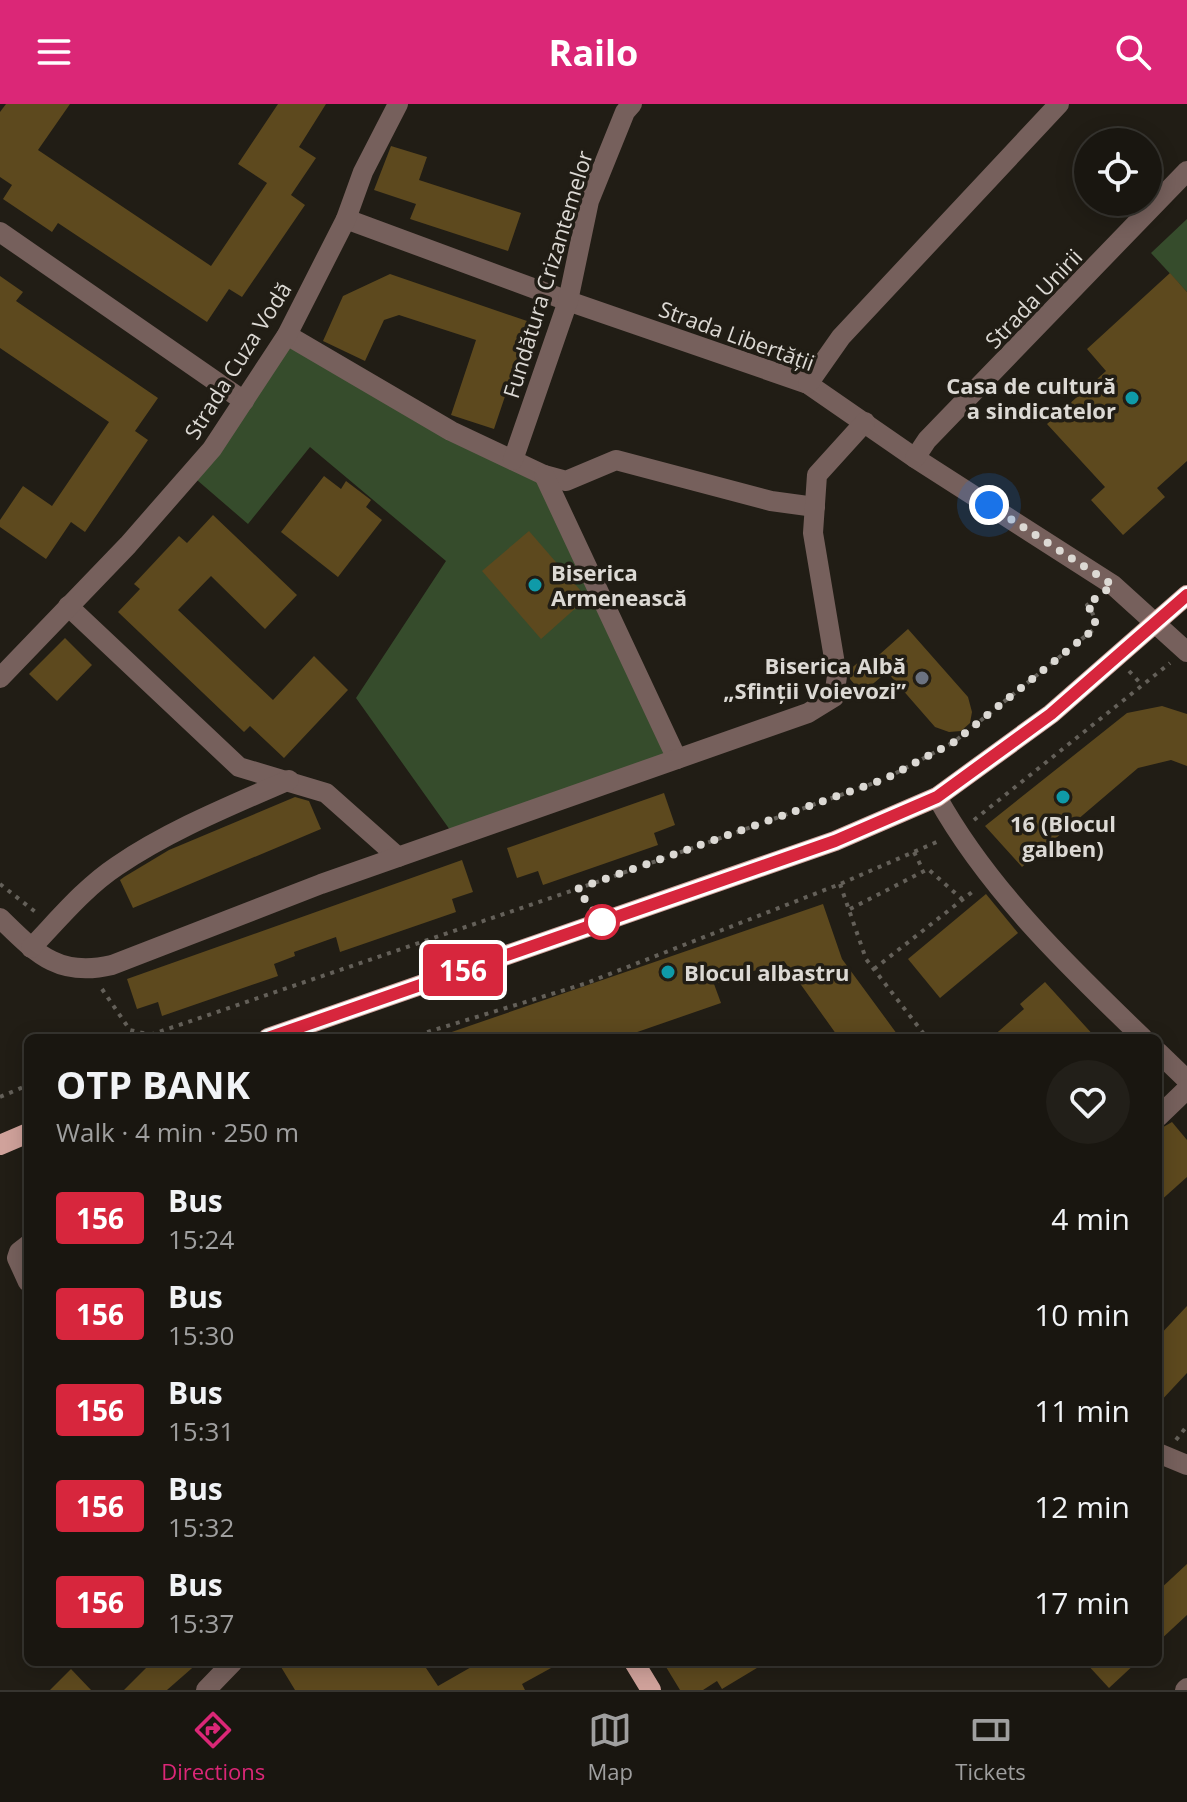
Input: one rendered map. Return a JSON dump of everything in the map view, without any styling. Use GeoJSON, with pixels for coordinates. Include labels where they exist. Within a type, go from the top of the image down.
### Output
{"type":"FeatureCollection","features":[{"type":"Feature","properties":{"kind":"main road"},"geometry":{"type":"LineString","coordinates":[[280,1034],[835,841],[937,797],[1051,714],[1187,595]]}},
{"type":"Feature","properties":{"kind":"main road"},"geometry":{"type":"LineString","coordinates":[[0,1145],[24,1135]]}},
{"type":"Feature","properties":{"kind":"main road"},"geometry":{"type":"LineString","coordinates":[[636,1666],[651,1690]]}},
{"type":"Feature","properties":{"kind":"street","name":"Strada Cuza Vodă"},"geometry":{"type":"LineString","coordinates":[[0,678],[128,545],[212,449],[287,335],[346,219],[363,172],[398,104]]}},
{"type":"Feature","properties":{"kind":"street","name":"Fundătura Crizantemelor"},"geometry":{"type":"LineString","coordinates":[[513,460],[568,301],[589,201],[625,112],[632,104]]}},
{"type":"Feature","properties":{"kind":"street"},"geometry":{"type":"LineString","coordinates":[[808,384],[841,337],[1059,104]]}},
{"type":"Feature","properties":{"kind":"street","name":"Strada Unirii"},"geometry":{"type":"LineString","coordinates":[[915,458],[927,440],[1187,171]]}},
{"type":"Feature","properties":{"kind":"street","name":"Strada Libertății"},"geometry":{"type":"LineString","coordinates":[[346,219],[568,301],[808,384],[915,458],[1113,585],[1186,652]]}},
{"type":"Feature","properties":{"kind":"street"},"geometry":{"type":"LineString","coordinates":[[0,232],[244,401]]}},
{"type":"Feature","properties":{"kind":"street"},"geometry":{"type":"LineString","coordinates":[[287,335],[451,431],[544,475],[566,481],[616,460],[771,501],[815,507]]}},
{"type":"Feature","properties":{"kind":"street"},"geometry":{"type":"LineString","coordinates":[[0,918],[31,948],[66,968],[90,970],[112,965],[398,857],[808,713],[834,697],[837,676],[813,533],[817,475],[865,422]]}},
{"type":"Feature","properties":{"kind":"street"},"geometry":{"type":"LineString","coordinates":[[544,475],[677,759]]}},
{"type":"Feature","properties":{"kind":"street"},"geometry":{"type":"LineString","coordinates":[[68,606],[239,767],[326,793],[398,857]]}},
{"type":"Feature","properties":{"kind":"street"},"geometry":{"type":"LineString","coordinates":[[31,948],[85,893],[118,866],[172,832],[289,780]]}},
{"type":"Feature","properties":{"kind":"street"},"geometry":{"type":"LineString","coordinates":[[937,797],[957,833],[1020,912],[1139,1034]]}},
{"type":"Feature","properties":{"kind":"street"},"geometry":{"type":"LineString","coordinates":[[1162,1056],[1187,1080]]}},
{"type":"Feature","properties":{"kind":"street"},"geometry":{"type":"LineString","coordinates":[[1162,1113],[1187,1089]]}},
{"type":"Feature","properties":{"kind":"street"},"geometry":{"type":"LineString","coordinates":[[24,1248],[17,1258],[24,1273]]}},
{"type":"Feature","properties":{"kind":"street"},"geometry":{"type":"LineString","coordinates":[[1162,1455],[1187,1465]]}},
{"type":"Feature","properties":{"kind":"street"},"geometry":{"type":"LineString","coordinates":[[206,1690],[229,1666]]}},
{"type":"Feature","properties":{"kind":"path"},"geometry":{"type":"LineString","coordinates":[[152,1034],[606,879],[885,779],[954,742],[1093,630],[1096,625],[1094,613],[1087,605],[1113,585]]}},
{"type":"Feature","properties":{"kind":"path"},"geometry":{"type":"LineString","coordinates":[[421,1034],[584,984],[840,884],[957,833],[1186,652]]}},
{"type":"Feature","properties":{"kind":"path"},"geometry":{"type":"LineString","coordinates":[[914,852],[923,870]]}},
{"type":"Feature","properties":{"kind":"path"},"geometry":{"type":"LineString","coordinates":[[849,909],[923,870],[933,872],[962,899]]}},
{"type":"Feature","properties":{"kind":"path"},"geometry":{"type":"LineString","coordinates":[[874,969],[991,876]]}},
{"type":"Feature","properties":{"kind":"path"},"geometry":{"type":"LineString","coordinates":[[840,884],[866,959],[924,1034]]}},
{"type":"Feature","properties":{"kind":"path"},"geometry":{"type":"LineString","coordinates":[[90,970],[130,1030],[145,1034]]}},
{"type":"Feature","properties":{"kind":"path"},"geometry":{"type":"LineString","coordinates":[[0,1097],[24,1087]]}},
{"type":"Feature","properties":{"kind":"green space"},"geometry":{"type":"Polygon","coordinates":[[[1187,219],[1187,292],[1151,253],[1187,219]]]}},
{"type":"Feature","properties":{"kind":"green space"},"geometry":{"type":"Polygon","coordinates":[[[287,335],[544,475],[677,759],[455,837],[356,698],[446,561],[310,447],[248,524],[190,474],[287,335]]]}},
{"type":"Feature","properties":{"kind":"building"},"geometry":{"type":"Polygon","coordinates":[[[6,104],[70,104],[38,150],[211,266],[267,183],[238,164],[278,104],[326,104],[299,147],[316,158],[291,195],[305,205],[242,297],[229,289],[207,322],[58,223],[52,232],[3,199],[12,185],[0,177],[0,112],[6,104]]]}},
{"type":"Feature","properties":{"kind":"building"},"geometry":{"type":"Polygon","coordinates":[[[391,146],[427,157],[419,180],[521,213],[508,251],[410,219],[416,204],[374,190],[391,146]]]}},
{"type":"Feature","properties":{"kind":"building","name":"Casa de cultură a sindicatelor"},"geometry":{"type":"Polygon","coordinates":[[[1170,273],[1187,292],[1187,461],[1157,488],[1165,497],[1123,535],[1091,500],[1105,487],[1047,424],[1106,371],[1087,349],[1170,273]]]}},
{"type":"Feature","properties":{"kind":"building"},"geometry":{"type":"Polygon","coordinates":[[[390,274],[530,322],[494,429],[451,415],[476,340],[399,315],[384,320],[365,361],[323,341],[343,296],[390,274]]]}},
{"type":"Feature","properties":{"kind":"building"},"geometry":{"type":"Polygon","coordinates":[[[0,276],[23,292],[16,301],[158,398],[135,431],[148,440],[85,532],[71,522],[46,559],[0,527],[0,520],[23,486],[52,506],[109,422],[0,348],[0,276]]]}},
{"type":"Feature","properties":{"kind":"building"},"geometry":{"type":"Polygon","coordinates":[[[324,476],[341,489],[346,481],[371,500],[366,507],[382,520],[338,577],[281,532],[324,476]]]}},
{"type":"Feature","properties":{"kind":"building"},"geometry":{"type":"Polygon","coordinates":[[[213,515],[297,595],[265,629],[211,576],[178,610],[273,700],[314,656],[348,690],[284,758],[250,726],[244,732],[118,612],[140,589],[134,584],[179,536],[187,543],[213,515]]]}},
{"type":"Feature","properties":{"kind":"building","name":"Biserica Armenească"},"geometry":{"type":"Polygon","coordinates":[[[529,531],[587,598],[541,639],[482,571],[529,531]]]}},
{"type":"Feature","properties":{"kind":"building","name":"Biserica Albă „Sfinții Voievozi”"},"geometry":{"type":"Polygon","coordinates":[[[908,629],[968,697],[972,712],[970,723],[961,731],[949,732],[935,727],[887,672],[862,693],[850,679],[849,670],[865,657],[870,663],[908,629]]]}},
{"type":"Feature","properties":{"kind":"building"},"geometry":{"type":"Polygon","coordinates":[[[65,638],[92,665],[57,701],[29,674],[65,638]]]}},
{"type":"Feature","properties":{"kind":"building","name":"16 (Blocul galben)"},"geometry":{"type":"Polygon","coordinates":[[[1162,706],[1187,714],[1187,766],[1171,760],[1138,768],[1022,867],[985,826],[1127,713],[1162,706]]]}},
{"type":"Feature","properties":{"kind":"building"},"geometry":{"type":"Polygon","coordinates":[[[664,793],[675,825],[654,833],[658,845],[543,885],[538,871],[517,878],[507,848],[664,793]]]}},
{"type":"Feature","properties":{"kind":"building"},"geometry":{"type":"Polygon","coordinates":[[[295,797],[309,801],[321,829],[133,908],[120,880],[124,877],[169,850],[295,797]]]}},
{"type":"Feature","properties":{"kind":"building"},"geometry":{"type":"Polygon","coordinates":[[[462,860],[473,892],[452,899],[456,912],[340,952],[336,937],[294,952],[295,956],[274,964],[278,976],[162,1016],[158,1002],[137,1009],[127,979],[462,860]]]}},
{"type":"Feature","properties":{"kind":"building"},"geometry":{"type":"Polygon","coordinates":[[[986,894],[1018,933],[940,998],[908,959],[986,894]]]}},
{"type":"Feature","properties":{"kind":"building","name":"Blocul albastru"},"geometry":{"type":"Polygon","coordinates":[[[823,904],[842,959],[897,1034],[836,1034],[784,961],[714,984],[721,1003],[632,1034],[446,1034],[823,904]]]}},
{"type":"Feature","properties":{"kind":"building"},"geometry":{"type":"Polygon","coordinates":[[[1045,982],[1092,1034],[996,1034],[1024,1009],[1020,1004],[1045,982]]]}},
{"type":"Feature","properties":{"kind":"building"},"geometry":{"type":"Polygon","coordinates":[[[1172,1122],[1187,1140],[1187,1177],[1162,1199],[1162,1128],[1172,1122]]]}},
{"type":"Feature","properties":{"kind":"building"},"geometry":{"type":"Polygon","coordinates":[[[1187,1306],[1187,1373],[1162,1400],[1162,1333],[1187,1306]]]}},
{"type":"Feature","properties":{"kind":"building"},"geometry":{"type":"Polygon","coordinates":[[[1187,1564],[1187,1615],[1162,1638],[1162,1587],[1187,1564]]]}},
{"type":"Feature","properties":{"kind":"building"},"geometry":{"type":"Polygon","coordinates":[[[148,1666],[194,1666],[167,1690],[124,1690],[148,1666]]]}},
{"type":"Feature","properties":{"kind":"building"},"geometry":{"type":"Polygon","coordinates":[[[280,1666],[425,1666],[438,1686],[473,1666],[555,1666],[522,1684],[525,1690],[295,1690],[280,1666]]]}},
{"type":"Feature","properties":{"kind":"building"},"geometry":{"type":"Polygon","coordinates":[[[665,1666],[760,1666],[722,1689],[717,1681],[703,1690],[680,1690],[665,1666]]]}},
{"type":"Feature","properties":{"kind":"building"},"geometry":{"type":"Polygon","coordinates":[[[1089,1666],[1133,1666],[1109,1688],[1089,1666]]]}},
{"type":"Feature","properties":{"kind":"building"},"geometry":{"type":"Polygon","coordinates":[[[71,1669],[91,1690],[50,1690],[71,1669]]]}},
{"type":"Feature","properties":{"kind":"bus line","name":"156"},"geometry":{"type":"LineString","coordinates":[[280,1034],[835,841],[937,797],[1051,714],[1187,595]]}},
{"type":"Feature","properties":{"kind":"place","name":"Casa de cultură a sindicatelor"},"geometry":{"type":"Point","coordinates":[1132,398]}},
{"type":"Feature","properties":{"kind":"place","name":"Biserica Armenească"},"geometry":{"type":"Point","coordinates":[535,585]}},
{"type":"Feature","properties":{"kind":"place","name":"Biserica Albă „Sfinții Voievozi”"},"geometry":{"type":"Point","coordinates":[922,678]}},
{"type":"Feature","properties":{"kind":"place","name":"16 (Blocul galben)"},"geometry":{"type":"Point","coordinates":[1063,797]}},
{"type":"Feature","properties":{"kind":"place","name":"Blocul albastru"},"geometry":{"type":"Point","coordinates":[668,972]}},
{"type":"Feature","properties":{"kind":"route"},"geometry":{"type":"LineString","coordinates":[[602,922],[577,889],[885,779],[917,764],[954,742],[1093,630],[1096,625],[1094,613],[1087,605],[1113,585],[989,505]]}}]}
